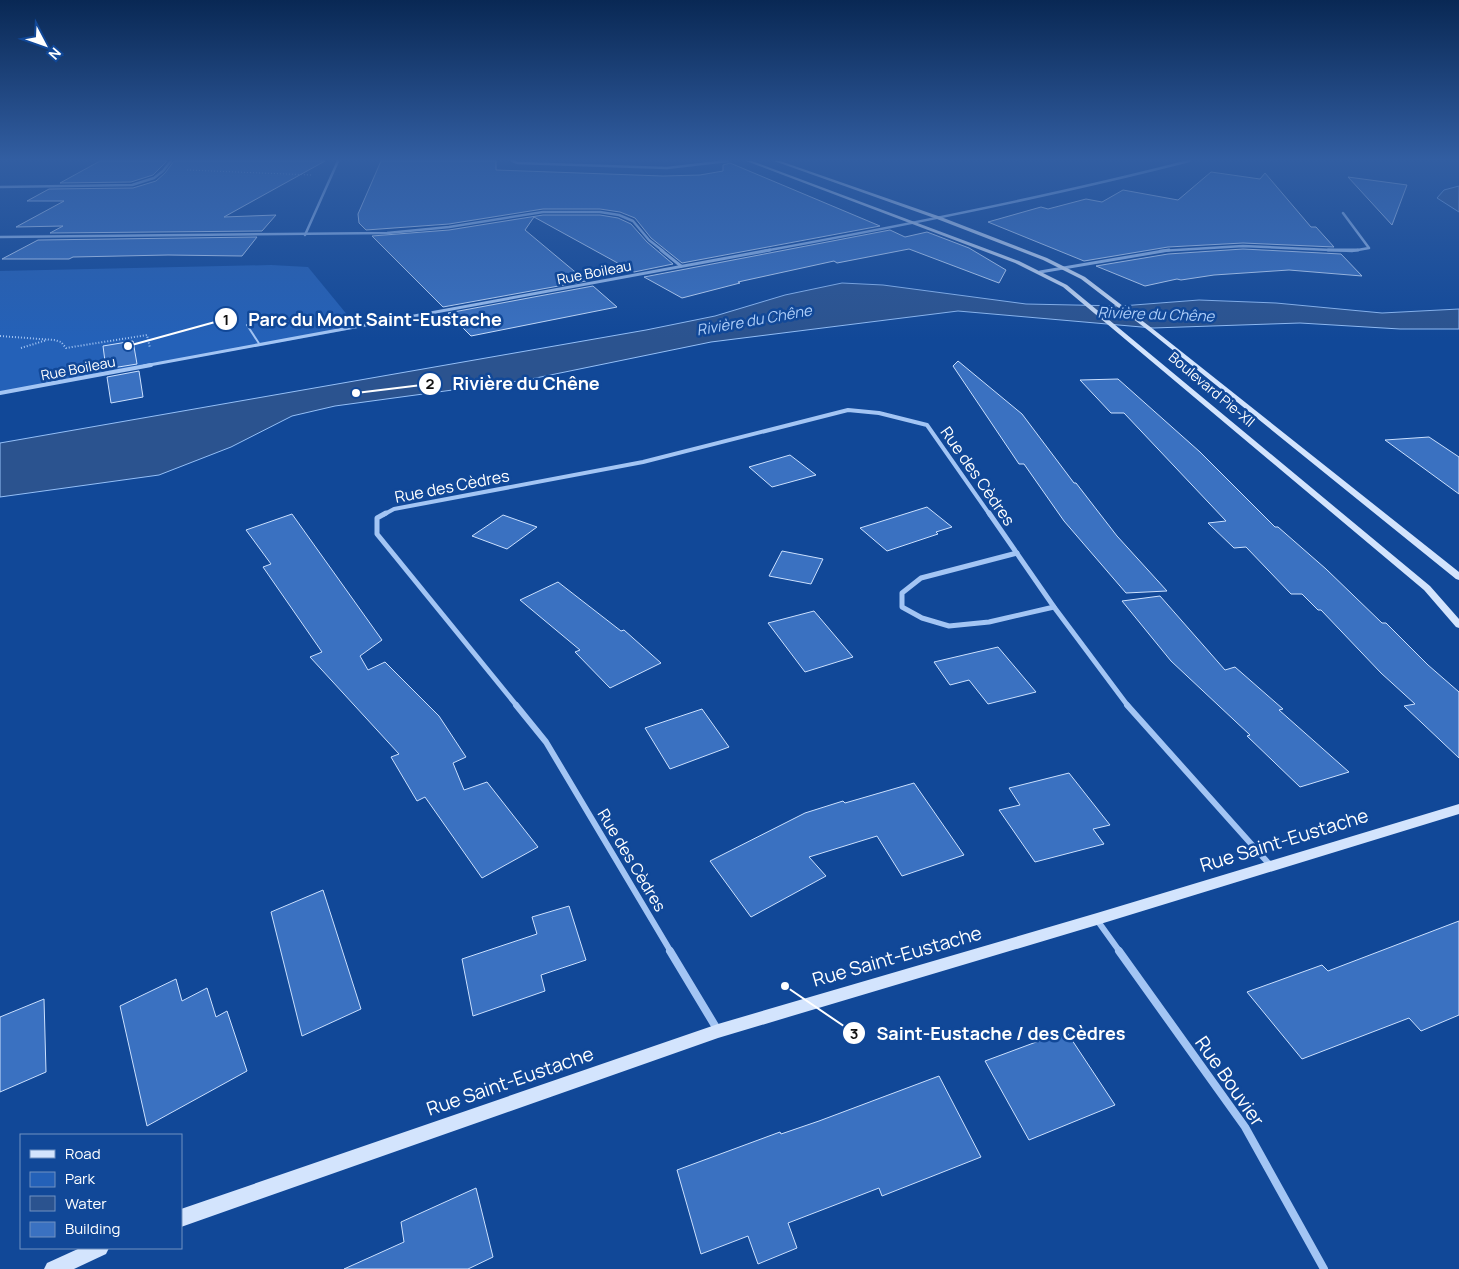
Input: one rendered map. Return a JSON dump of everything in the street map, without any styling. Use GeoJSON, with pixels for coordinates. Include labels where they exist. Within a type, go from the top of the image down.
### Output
{"type":"FeatureCollection","features":[{"type":"Feature","properties":{"kind":"street"},"geometry":{"type":"LineString","coordinates":[[305,235],[312,220]]}},
{"type":"Feature","properties":{"kind":"street"},"geometry":{"type":"LineString","coordinates":[[0,238],[387,233],[449,227],[491,220]]}},
{"type":"Feature","properties":{"kind":"street"},"geometry":{"type":"LineString","coordinates":[[629,220],[649,240],[681,266]]}},
{"type":"Feature","properties":{"kind":"street","name":"Boulevard Pie-XII"},"geometry":{"type":"LineString","coordinates":[[910,220],[1040,272],[1065,286],[1427,588],[1459,625]]}},
{"type":"Feature","properties":{"kind":"street","name":"Rue Boileau"},"geometry":{"type":"LineString","coordinates":[[0,393],[926,220]]}},
{"type":"Feature","properties":{"kind":"street","name":"Boulevard Pie-XII"},"geometry":{"type":"LineString","coordinates":[[945,220],[1066,268],[1091,283],[1459,577]]}},
{"type":"Feature","properties":{"kind":"street"},"geometry":{"type":"LineString","coordinates":[[1040,272],[1166,250],[1243,246],[1352,251],[1369,248],[1348,220]]}},
{"type":"Feature","properties":{"kind":"street","name":"Rue des Cèdres"},"geometry":{"type":"LineString","coordinates":[[718,1031],[546,742],[377,534],[377,518],[394,508],[642,462],[848,410],[879,413],[927,425],[1054,606],[1129,707],[1270,866]]}},
{"type":"Feature","properties":{"kind":"street"},"geometry":{"type":"LineString","coordinates":[[1017,553],[921,578],[902,593],[902,607],[922,618],[949,626],[989,622],[1054,606]]}},
{"type":"Feature","properties":{"kind":"street","name":"Rue Saint-Eustache"},"geometry":{"type":"LineString","coordinates":[[182,1218],[718,1031],[1459,809]]}},
{"type":"Feature","properties":{"kind":"street","name":"Rue Bouvier"},"geometry":{"type":"LineString","coordinates":[[1097,919],[1245,1127],[1324,1269]]}},
{"type":"Feature","properties":{"kind":"street"},"geometry":{"type":"LineString","coordinates":[[53,1269],[98,1249]]}},
{"type":"Feature","properties":{"kind":"lane"},"geometry":{"type":"LineString","coordinates":[[248,325],[260,345]]}},
{"type":"Feature","properties":{"kind":"path"},"geometry":{"type":"LineString","coordinates":[[0,336],[50,339],[61,342],[66,348],[146,335],[154,364]]}},
{"type":"Feature","properties":{"kind":"path"},"geometry":{"type":"LineString","coordinates":[[21,348],[50,339]]}},
{"type":"Feature","properties":{"kind":"green space"},"geometry":{"type":"Polygon","coordinates":[[[271,265],[308,267],[358,328],[0,393],[0,271],[271,265]]]}},
{"type":"Feature","properties":{"kind":"water","name":"Rivière du Chêne"},"geometry":{"type":"Polygon","coordinates":[[[842,283],[883,285],[1026,304],[1121,306],[1199,300],[1276,303],[1382,313],[1459,309],[1459,329],[1400,329],[1300,323],[1153,328],[958,311],[711,342],[526,380],[335,406],[292,416],[231,447],[159,475],[0,497],[0,443],[646,330],[715,316],[785,295],[842,283]]]}},
{"type":"Feature","properties":{"kind":"building"},"geometry":{"type":"Polygon","coordinates":[[[29,220],[271,220],[262,231],[50,233],[63,226],[16,227],[29,220]]]}},
{"type":"Feature","properties":{"kind":"building"},"geometry":{"type":"Polygon","coordinates":[[[359,220],[473,220],[449,224],[366,230],[359,220]]]}},
{"type":"Feature","properties":{"kind":"building"},"geometry":{"type":"Polygon","coordinates":[[[510,220],[532,220],[525,230],[586,281],[443,307],[372,236],[449,230],[510,220]]]}},
{"type":"Feature","properties":{"kind":"building"},"geometry":{"type":"Polygon","coordinates":[[[540,220],[623,220],[631,224],[647,242],[673,264],[634,272],[540,220]]]}},
{"type":"Feature","properties":{"kind":"building"},"geometry":{"type":"Polygon","coordinates":[[[637,220],[866,220],[880,226],[682,263],[651,238],[637,220]]]}},
{"type":"Feature","properties":{"kind":"building"},"geometry":{"type":"Polygon","coordinates":[[[994,220],[1305,220],[1311,227],[1316,227],[1334,247],[1243,243],[1168,247],[1084,261],[988,222],[994,220]]]}},
{"type":"Feature","properties":{"kind":"building"},"geometry":{"type":"Polygon","coordinates":[[[890,230],[905,237],[927,232],[969,248],[1006,270],[999,283],[909,249],[837,263],[834,261],[738,282],[740,283],[682,298],[644,277],[890,230]]]}},
{"type":"Feature","properties":{"kind":"building"},"geometry":{"type":"Polygon","coordinates":[[[257,237],[242,256],[168,255],[73,257],[69,259],[2,259],[38,240],[257,237]]]}},
{"type":"Feature","properties":{"kind":"building"},"geometry":{"type":"Polygon","coordinates":[[[1243,249],[1341,254],[1362,276],[1289,270],[1177,279],[1145,286],[1096,266],[1168,254],[1243,249]]]}},
{"type":"Feature","properties":{"kind":"building"},"geometry":{"type":"Polygon","coordinates":[[[593,286],[617,307],[471,336],[448,313],[593,286]]]}},
{"type":"Feature","properties":{"kind":"building"},"geometry":{"type":"Polygon","coordinates":[[[133,341],[137,364],[106,369],[103,346],[133,341]]]}},
{"type":"Feature","properties":{"kind":"building"},"geometry":{"type":"Polygon","coordinates":[[[958,361],[1022,414],[1117,536],[1167,591],[1126,593],[1064,521],[1024,464],[1019,464],[953,366],[958,361]]]}},
{"type":"Feature","properties":{"kind":"building"},"geometry":{"type":"Polygon","coordinates":[[[139,371],[143,397],[111,403],[107,377],[139,371]]]}},
{"type":"Feature","properties":{"kind":"building"},"geometry":{"type":"Polygon","coordinates":[[[1118,379],[1200,452],[1275,527],[1278,527],[1326,569],[1382,623],[1386,623],[1428,665],[1459,692],[1459,758],[1404,706],[1415,704],[1381,673],[1321,610],[1318,610],[1302,594],[1291,594],[1246,547],[1234,548],[1208,523],[1226,521],[1124,413],[1111,413],[1080,380],[1118,379]]]}},
{"type":"Feature","properties":{"kind":"building"},"geometry":{"type":"Polygon","coordinates":[[[1429,437],[1459,457],[1459,494],[1385,440],[1429,437]]]}},
{"type":"Feature","properties":{"kind":"building"},"geometry":{"type":"Polygon","coordinates":[[[790,455],[816,475],[772,487],[749,467],[790,455]]]}},
{"type":"Feature","properties":{"kind":"building"},"geometry":{"type":"Polygon","coordinates":[[[927,507],[952,527],[936,532],[938,534],[887,551],[860,528],[927,507]]]}},
{"type":"Feature","properties":{"kind":"building"},"geometry":{"type":"Polygon","coordinates":[[[292,514],[382,640],[360,656],[368,670],[385,662],[439,716],[466,757],[453,763],[464,790],[487,782],[538,847],[482,878],[425,797],[417,801],[391,757],[399,754],[310,657],[322,652],[263,567],[271,564],[246,530],[292,514]]]}},
{"type":"Feature","properties":{"kind":"building"},"geometry":{"type":"Polygon","coordinates":[[[503,515],[537,527],[507,549],[472,536],[503,515]]]}},
{"type":"Feature","properties":{"kind":"building"},"geometry":{"type":"Polygon","coordinates":[[[782,551],[823,559],[811,584],[769,576],[782,551]]]}},
{"type":"Feature","properties":{"kind":"building"},"geometry":{"type":"Polygon","coordinates":[[[558,582],[621,631],[624,630],[661,663],[610,688],[575,652],[580,650],[520,600],[558,582]]]}},
{"type":"Feature","properties":{"kind":"building"},"geometry":{"type":"Polygon","coordinates":[[[1160,596],[1225,670],[1235,667],[1283,709],[1279,710],[1349,772],[1300,787],[1247,736],[1250,735],[1171,661],[1122,601],[1160,596]]]}},
{"type":"Feature","properties":{"kind":"building"},"geometry":{"type":"Polygon","coordinates":[[[814,611],[853,657],[805,672],[768,623],[814,611]]]}},
{"type":"Feature","properties":{"kind":"building"},"geometry":{"type":"Polygon","coordinates":[[[998,647],[1036,692],[988,704],[969,680],[950,685],[934,662],[998,647]]]}},
{"type":"Feature","properties":{"kind":"building"},"geometry":{"type":"Polygon","coordinates":[[[702,709],[729,747],[670,769],[645,728],[702,709]]]}},
{"type":"Feature","properties":{"kind":"building"},"geometry":{"type":"Polygon","coordinates":[[[1069,773],[1110,825],[1093,829],[1104,844],[1035,862],[999,810],[1020,805],[1009,788],[1069,773]]]}},
{"type":"Feature","properties":{"kind":"building"},"geometry":{"type":"Polygon","coordinates":[[[914,783],[964,855],[902,876],[877,836],[809,857],[826,876],[751,917],[710,861],[805,813],[914,783]]]}},
{"type":"Feature","properties":{"kind":"building"},"geometry":{"type":"Polygon","coordinates":[[[323,890],[361,1009],[302,1036],[271,912],[323,890]]]}},
{"type":"Feature","properties":{"kind":"building"},"geometry":{"type":"Polygon","coordinates":[[[569,906],[586,960],[541,975],[545,991],[473,1016],[462,959],[537,934],[532,917],[569,906]]]}},
{"type":"Feature","properties":{"kind":"building"},"geometry":{"type":"Polygon","coordinates":[[[1459,921],[1459,1015],[1421,1031],[1409,1018],[1302,1059],[1247,992],[1322,965],[1328,971],[1459,921]]]}},
{"type":"Feature","properties":{"kind":"building"},"geometry":{"type":"Polygon","coordinates":[[[176,979],[182,1001],[207,988],[216,1017],[227,1011],[247,1071],[147,1126],[120,1006],[176,979]]]}},
{"type":"Feature","properties":{"kind":"building"},"geometry":{"type":"Polygon","coordinates":[[[44,999],[46,1072],[0,1092],[0,1017],[44,999]]]}},
{"type":"Feature","properties":{"kind":"building"},"geometry":{"type":"Polygon","coordinates":[[[1066,1031],[1115,1105],[1029,1140],[985,1061],[1066,1031]]]}},
{"type":"Feature","properties":{"kind":"building"},"geometry":{"type":"Polygon","coordinates":[[[939,1076],[981,1157],[882,1196],[879,1188],[788,1223],[797,1248],[758,1264],[748,1236],[701,1254],[677,1170],[780,1132],[781,1134],[819,1121],[939,1076]]]}},
{"type":"Feature","properties":{"kind":"building"},"geometry":{"type":"Polygon","coordinates":[[[476,1188],[493,1257],[468,1269],[344,1269],[404,1242],[401,1222],[476,1188]]]}},
{"type":"Feature","properties":{"kind":"place","name":"Parc du Mont Saint-Eustache"},"geometry":{"type":"Point","coordinates":[128,346]}},
{"type":"Feature","properties":{"kind":"place","name":"Rivière du Chêne"},"geometry":{"type":"Point","coordinates":[356,393]}},
{"type":"Feature","properties":{"kind":"place","name":"Saint-Eustache / des Cèdres"},"geometry":{"type":"Point","coordinates":[785,986]}}]}
